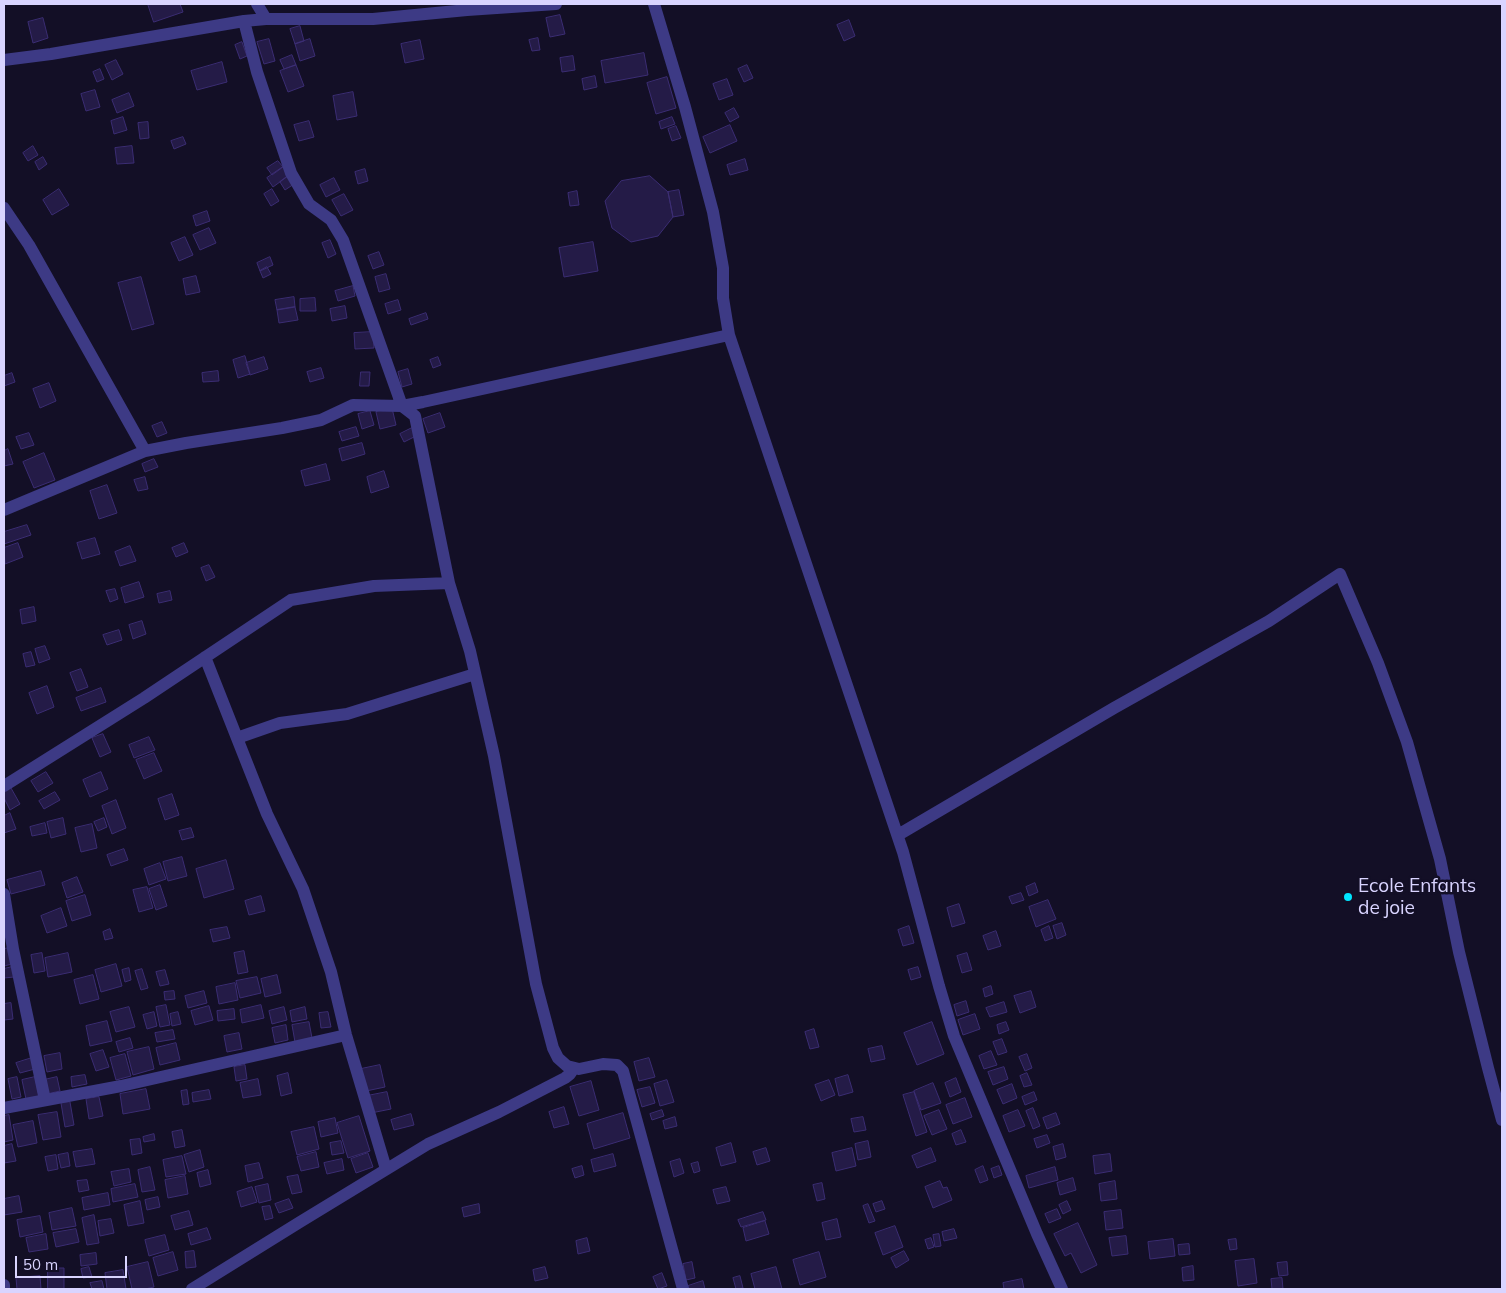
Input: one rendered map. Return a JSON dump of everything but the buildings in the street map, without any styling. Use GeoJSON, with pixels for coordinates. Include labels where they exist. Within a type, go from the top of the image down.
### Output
{"type":"FeatureCollection","features":[{"type":"Feature","properties":{"kind":"street"},"geometry":{"type":"LineString","coordinates":[[257,4],[266,19]]}},
{"type":"Feature","properties":{"kind":"street"},"geometry":{"type":"LineString","coordinates":[[4,60],[51,54],[244,21],[266,19],[373,19],[556,4]]}},
{"type":"Feature","properties":{"kind":"street"},"geometry":{"type":"LineString","coordinates":[[654,4],[685,107],[713,212],[723,268],[722,298],[729,335],[898,835],[954,1036],[1062,1289]]}},
{"type":"Feature","properties":{"kind":"street"},"geometry":{"type":"LineString","coordinates":[[244,21],[257,72],[291,173],[309,204],[331,220],[343,240],[402,406],[415,416],[449,583],[470,651],[494,756],[536,984],[553,1048],[558,1058],[567,1066],[579,1069],[603,1064],[617,1065],[624,1071],[683,1289]]}},
{"type":"Feature","properties":{"kind":"street"},"geometry":{"type":"LineString","coordinates":[[4,208],[34,253],[146,452]]}},
{"type":"Feature","properties":{"kind":"street"},"geometry":{"type":"LineString","coordinates":[[4,510],[146,452],[186,443],[321,420],[353,405],[402,406],[729,335]]}},
{"type":"Feature","properties":{"kind":"street"},"geometry":{"type":"LineString","coordinates":[[898,835],[1114,708],[1269,621],[1340,574],[1378,663],[1407,742],[1440,859],[1460,952],[1502,1120]]}},
{"type":"Feature","properties":{"kind":"street"},"geometry":{"type":"LineString","coordinates":[[4,786],[144,698],[291,600],[374,586],[449,583]]}},
{"type":"Feature","properties":{"kind":"street"},"geometry":{"type":"LineString","coordinates":[[206,657],[267,814],[303,889],[331,972],[346,1035],[386,1169]]}},
{"type":"Feature","properties":{"kind":"street"},"geometry":{"type":"LineString","coordinates":[[237,738],[280,723],[347,714],[475,674]]}},
{"type":"Feature","properties":{"kind":"street"},"geometry":{"type":"LineString","coordinates":[[4,894],[45,1100]]}},
{"type":"Feature","properties":{"kind":"street"},"geometry":{"type":"LineString","coordinates":[[4,1108],[120,1086],[346,1035]]}},
{"type":"Feature","properties":{"kind":"street"},"geometry":{"type":"LineString","coordinates":[[192,1289],[428,1144],[499,1112],[565,1078],[574,1068]]}},
{"type":"Feature","properties":{"kind":"place","name":"Ecole Enfants de joie"},"geometry":{"type":"Point","coordinates":[1348,897]}}]}
